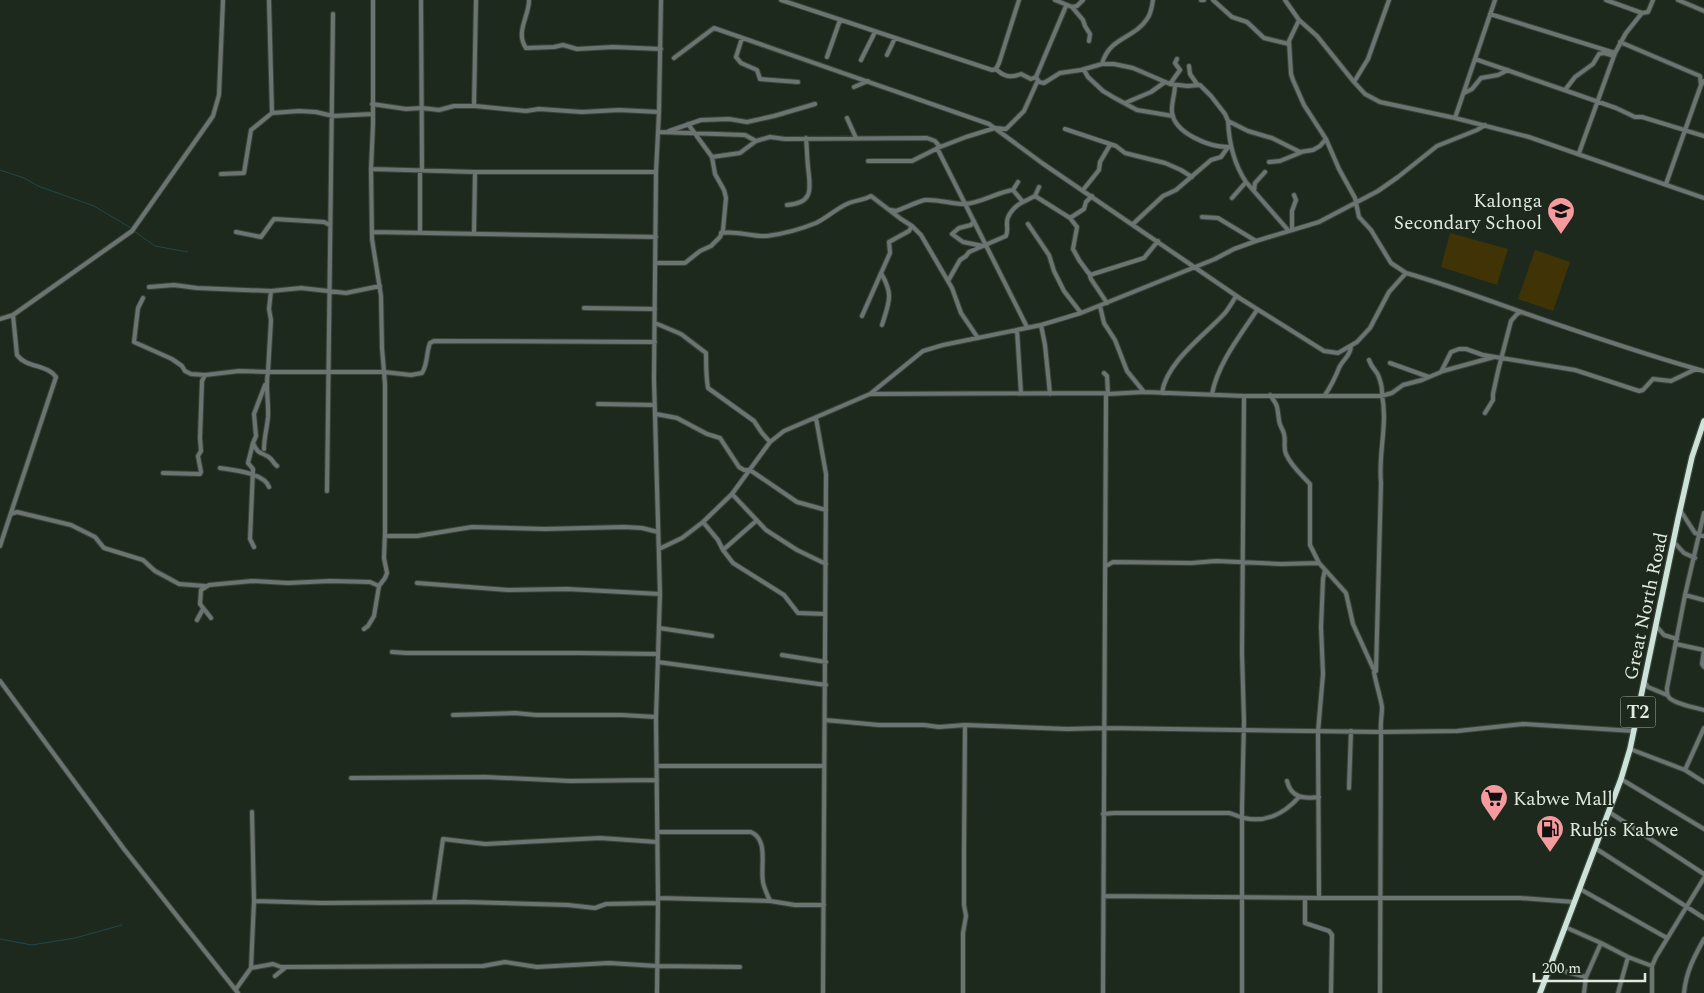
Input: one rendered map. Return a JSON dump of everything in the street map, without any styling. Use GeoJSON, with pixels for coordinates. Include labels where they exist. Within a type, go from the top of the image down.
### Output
{"type":"FeatureCollection","features":[{"type":"Feature","properties":{"kind":"highway","name":"Great North Road"},"geometry":{"type":"LineString","coordinates":[[1540,993],[1609,812],[1630,749],[1673,541],[1692,457],[1704,421]]}},
{"type":"Feature","properties":{"kind":"street"},"geometry":{"type":"LineString","coordinates":[[0,319],[13,315],[132,231],[213,116],[219,95],[223,0]]}},
{"type":"Feature","properties":{"kind":"street"},"geometry":{"type":"LineString","coordinates":[[269,0],[272,113]]}},
{"type":"Feature","properties":{"kind":"street"},"geometry":{"type":"LineString","coordinates":[[364,629],[374,616],[378,586],[387,573],[384,558],[384,372],[380,286],[372,239],[373,0]]}},
{"type":"Feature","properties":{"kind":"street"},"geometry":{"type":"LineString","coordinates":[[420,233],[421,0]]}},
{"type":"Feature","properties":{"kind":"street"},"geometry":{"type":"LineString","coordinates":[[474,106],[476,0]]}},
{"type":"Feature","properties":{"kind":"street"},"geometry":{"type":"LineString","coordinates":[[529,0],[529,8],[521,33],[526,48],[563,45],[577,49],[613,47],[661,48]]}},
{"type":"Feature","properties":{"kind":"street"},"geometry":{"type":"LineString","coordinates":[[657,993],[658,766],[656,717],[660,594],[655,405],[655,309],[656,172],[660,112],[661,0]]}},
{"type":"Feature","properties":{"kind":"street"},"geometry":{"type":"LineString","coordinates":[[781,0],[989,70],[996,69],[1011,77],[1021,74],[1031,79],[1037,79],[1041,83],[1047,82],[1060,73],[1084,70],[1102,64],[1114,64],[1126,66],[1167,83],[1187,86],[1197,84],[1202,86],[1225,114],[1228,121],[1229,147],[1240,173],[1290,230]]}},
{"type":"Feature","properties":{"kind":"street"},"geometry":{"type":"LineString","coordinates":[[996,69],[1019,0]]}},
{"type":"Feature","properties":{"kind":"street"},"geometry":{"type":"LineString","coordinates":[[1055,0],[1072,7],[1077,6],[1082,0]]}},
{"type":"Feature","properties":{"kind":"street"},"geometry":{"type":"LineString","coordinates":[[1102,64],[1111,46],[1145,22],[1154,0]]}},
{"type":"Feature","properties":{"kind":"street"},"geometry":{"type":"LineString","coordinates":[[1213,0],[1232,17],[1247,22],[1264,38],[1289,44]]}},
{"type":"Feature","properties":{"kind":"street"},"geometry":{"type":"LineString","coordinates":[[1285,0],[1299,20],[1317,36],[1365,94],[1380,102],[1529,136],[1704,198]]}},
{"type":"Feature","properties":{"kind":"street"},"geometry":{"type":"LineString","coordinates":[[1354,82],[1368,59],[1389,0]]}},
{"type":"Feature","properties":{"kind":"street"},"geometry":{"type":"LineString","coordinates":[[1455,118],[1495,0]]}},
{"type":"Feature","properties":{"kind":"street"},"geometry":{"type":"LineString","coordinates":[[1606,0],[1642,13],[1648,12],[1653,0]]}},
{"type":"Feature","properties":{"kind":"street"},"geometry":{"type":"LineString","coordinates":[[1678,0],[1704,11]]}},
{"type":"Feature","properties":{"kind":"street"},"geometry":{"type":"LineString","coordinates":[[868,161],[909,162],[966,137],[995,128],[1006,129],[1023,113],[1066,6]]}},
{"type":"Feature","properties":{"kind":"street"},"geometry":{"type":"LineString","coordinates":[[1072,7],[1084,20],[1090,34],[1089,41]]}},
{"type":"Feature","properties":{"kind":"street"},"geometry":{"type":"LineString","coordinates":[[1579,153],[1615,53],[1620,42],[1642,13]]}},
{"type":"Feature","properties":{"kind":"street"},"geometry":{"type":"LineString","coordinates":[[327,491],[333,14]]}},
{"type":"Feature","properties":{"kind":"street"},"geometry":{"type":"LineString","coordinates":[[1490,14],[1615,53]]}},
{"type":"Feature","properties":{"kind":"street"},"geometry":{"type":"LineString","coordinates":[[827,57],[840,20]]}},
{"type":"Feature","properties":{"kind":"street"},"geometry":{"type":"LineString","coordinates":[[1299,20],[1289,44],[1293,80],[1304,105],[1326,139],[1339,169],[1353,193],[1359,217],[1371,230],[1391,263],[1406,273],[1660,359],[1704,371]]}},
{"type":"Feature","properties":{"kind":"street"},"geometry":{"type":"LineString","coordinates":[[674,58],[714,28],[907,96],[982,120],[1236,296],[1324,352],[1338,353],[1351,346],[1370,328],[1389,292],[1406,273]]}},
{"type":"Feature","properties":{"kind":"street"},"geometry":{"type":"LineString","coordinates":[[861,60],[875,32]]}},
{"type":"Feature","properties":{"kind":"street"},"geometry":{"type":"LineString","coordinates":[[742,38],[736,57],[741,63],[757,70],[760,79],[798,82]]}},
{"type":"Feature","properties":{"kind":"street"},"geometry":{"type":"LineString","coordinates":[[887,54],[895,38]]}},
{"type":"Feature","properties":{"kind":"street"},"geometry":{"type":"LineString","coordinates":[[1620,42],[1703,77],[1666,184]]}},
{"type":"Feature","properties":{"kind":"street"},"geometry":{"type":"LineString","coordinates":[[1565,90],[1575,77],[1593,64],[1599,54],[1611,55],[1615,53]]}},
{"type":"Feature","properties":{"kind":"street"},"geometry":{"type":"LineString","coordinates":[[1178,59],[1175,63],[1180,70]]}},
{"type":"Feature","properties":{"kind":"street"},"geometry":{"type":"LineString","coordinates":[[1475,59],[1598,101],[1629,114],[1704,136]]}},
{"type":"Feature","properties":{"kind":"street"},"geometry":{"type":"LineString","coordinates":[[1125,104],[1167,83],[1180,70],[1189,69],[1197,84]]}},
{"type":"Feature","properties":{"kind":"street"},"geometry":{"type":"LineString","coordinates":[[1084,70],[1096,85],[1113,98],[1137,110],[1173,116]]}},
{"type":"Feature","properties":{"kind":"street"},"geometry":{"type":"LineString","coordinates":[[1464,93],[1472,89],[1481,78],[1508,70]]}},
{"type":"Feature","properties":{"kind":"street"},"geometry":{"type":"LineString","coordinates":[[854,87],[868,81]]}},
{"type":"Feature","properties":{"kind":"street"},"geometry":{"type":"LineString","coordinates":[[1175,85],[1173,116],[1184,131],[1215,146],[1229,147]]}},
{"type":"Feature","properties":{"kind":"street"},"geometry":{"type":"LineString","coordinates":[[372,104],[406,109],[439,110],[454,106],[474,106],[526,111],[539,109],[582,112],[619,110],[660,112]]}},
{"type":"Feature","properties":{"kind":"street"},"geometry":{"type":"LineString","coordinates":[[667,132],[702,120],[729,119],[747,122],[815,104]]}},
{"type":"Feature","properties":{"kind":"street"},"geometry":{"type":"LineString","coordinates":[[221,174],[244,173],[251,130],[272,113],[298,111],[316,112],[332,116],[372,114]]}},
{"type":"Feature","properties":{"kind":"street"},"geometry":{"type":"LineString","coordinates":[[847,118],[856,138]]}},
{"type":"Feature","properties":{"kind":"street"},"geometry":{"type":"LineString","coordinates":[[1228,121],[1302,152]]}},
{"type":"Feature","properties":{"kind":"street"},"geometry":{"type":"LineString","coordinates":[[656,263],[685,263],[700,251],[712,246],[721,233],[724,224],[726,198],[724,190],[715,174],[712,157],[688,124]]}},
{"type":"Feature","properties":{"kind":"street"},"geometry":{"type":"LineString","coordinates":[[659,549],[676,541],[703,522],[732,494],[770,442],[784,431],[870,394],[923,352],[943,345],[1041,325],[1081,313],[1195,268],[1256,240],[1318,222],[1398,177],[1437,146],[1485,126]]}},
{"type":"Feature","properties":{"kind":"street"},"geometry":{"type":"LineString","coordinates":[[1065,129],[1110,145],[1125,153],[1165,163],[1192,177]]}},
{"type":"Feature","properties":{"kind":"street"},"geometry":{"type":"LineString","coordinates":[[659,132],[745,135],[756,141]]}},
{"type":"Feature","properties":{"kind":"street"},"geometry":{"type":"LineString","coordinates":[[712,157],[740,153],[756,141],[770,137],[785,139],[856,138],[892,140],[927,138],[934,141],[1027,327]]}},
{"type":"Feature","properties":{"kind":"street"},"geometry":{"type":"LineString","coordinates":[[787,205],[802,202],[809,192],[811,177],[806,138]]}},
{"type":"Feature","properties":{"kind":"street"},"geometry":{"type":"LineString","coordinates":[[1269,162],[1280,161],[1312,150],[1320,146],[1326,139]]}},
{"type":"Feature","properties":{"kind":"street"},"geometry":{"type":"LineString","coordinates":[[1083,190],[1098,170],[1100,162],[1110,145]]}},
{"type":"Feature","properties":{"kind":"street"},"geometry":{"type":"LineString","coordinates":[[1133,224],[1157,200],[1176,190],[1211,160],[1221,157],[1229,147]]}},
{"type":"Feature","properties":{"kind":"street"},"geometry":{"type":"LineString","coordinates":[[371,169],[475,172],[656,172]]}},
{"type":"Feature","properties":{"kind":"street"},"geometry":{"type":"LineString","coordinates":[[474,234],[475,172]]}},
{"type":"Feature","properties":{"kind":"street"},"geometry":{"type":"LineString","coordinates":[[1254,191],[1254,183],[1264,172]]}},
{"type":"Feature","properties":{"kind":"street"},"geometry":{"type":"LineString","coordinates":[[1013,190],[1018,182]]}},
{"type":"Feature","properties":{"kind":"street"},"geometry":{"type":"LineString","coordinates":[[1232,198],[1246,182]]}},
{"type":"Feature","properties":{"kind":"street"},"geometry":{"type":"LineString","coordinates":[[948,281],[960,260],[969,252],[1006,236],[1008,218],[1017,205],[1035,196],[1039,187]]}},
{"type":"Feature","properties":{"kind":"street"},"geometry":{"type":"LineString","coordinates":[[889,210],[896,211],[923,200],[965,204],[1013,190]]}},
{"type":"Feature","properties":{"kind":"street"},"geometry":{"type":"LineString","coordinates":[[1013,190],[1023,202]]}},
{"type":"Feature","properties":{"kind":"street"},"geometry":{"type":"LineString","coordinates":[[1290,230],[1296,200],[1294,195]]}},
{"type":"Feature","properties":{"kind":"street"},"geometry":{"type":"LineString","coordinates":[[721,233],[760,236],[784,232],[817,222],[835,210],[871,196],[912,226],[921,235],[948,281],[960,313],[978,338]]}},
{"type":"Feature","properties":{"kind":"street"},"geometry":{"type":"LineString","coordinates":[[1035,196],[1070,218],[1078,227],[1073,249],[1107,303]]}},
{"type":"Feature","properties":{"kind":"street"},"geometry":{"type":"LineString","coordinates":[[1070,218],[1084,209],[1086,202],[1092,196]]}},
{"type":"Feature","properties":{"kind":"street"},"geometry":{"type":"LineString","coordinates":[[1202,216],[1218,218],[1256,240]]}},
{"type":"Feature","properties":{"kind":"street"},"geometry":{"type":"LineString","coordinates":[[236,232],[261,237],[274,218],[324,222],[330,225]]}},
{"type":"Feature","properties":{"kind":"street"},"geometry":{"type":"LineString","coordinates":[[974,221],[971,225],[959,228],[952,234],[963,242],[985,246]]}},
{"type":"Feature","properties":{"kind":"street"},"geometry":{"type":"LineString","coordinates":[[1028,224],[1049,255],[1054,271],[1064,291],[1081,313]]}},
{"type":"Feature","properties":{"kind":"street"},"geometry":{"type":"LineString","coordinates":[[862,316],[890,253],[889,242],[909,231],[912,226]]}},
{"type":"Feature","properties":{"kind":"street"},"geometry":{"type":"LineString","coordinates":[[372,232],[656,237]]}},
{"type":"Feature","properties":{"kind":"street"},"geometry":{"type":"LineString","coordinates":[[1089,273],[1092,275],[1144,258],[1158,241]]}},
{"type":"Feature","properties":{"kind":"street"},"geometry":{"type":"LineString","coordinates":[[881,273],[890,296],[882,325]]}},
{"type":"Feature","properties":{"kind":"street"},"geometry":{"type":"LineString","coordinates":[[149,287],[174,285],[197,288],[271,291],[301,288],[346,293],[380,286]]}},
{"type":"Feature","properties":{"kind":"street"},"geometry":{"type":"LineString","coordinates":[[254,547],[250,539],[252,469],[248,464],[252,442],[256,436],[254,414],[259,404],[268,372],[271,291]]}},
{"type":"Feature","properties":{"kind":"street"},"geometry":{"type":"LineString","coordinates":[[1162,393],[1164,384],[1171,371],[1197,339],[1226,312],[1236,296]]}},
{"type":"Feature","properties":{"kind":"street"},"geometry":{"type":"LineString","coordinates":[[143,298],[138,308],[134,342],[172,359],[191,374],[239,371],[422,374],[426,368],[428,348],[430,343],[434,341],[655,342]]}},
{"type":"Feature","properties":{"kind":"street"},"geometry":{"type":"LineString","coordinates":[[1100,306],[1104,323],[1114,340],[1127,371],[1144,392]]}},
{"type":"Feature","properties":{"kind":"street"},"geometry":{"type":"LineString","coordinates":[[584,308],[655,309]]}},
{"type":"Feature","properties":{"kind":"street"},"geometry":{"type":"LineString","coordinates":[[1212,394],[1226,358],[1257,310]]}},
{"type":"Feature","properties":{"kind":"street"},"geometry":{"type":"LineString","coordinates":[[1485,413],[1493,400],[1511,321],[1514,316],[1521,312]]}},
{"type":"Feature","properties":{"kind":"street"},"geometry":{"type":"LineString","coordinates":[[0,546],[56,377],[50,371],[25,362],[17,355],[13,315]]}},
{"type":"Feature","properties":{"kind":"street"},"geometry":{"type":"LineString","coordinates":[[655,323],[682,334],[706,354],[705,366],[708,388],[754,421],[765,438],[770,442]]}},
{"type":"Feature","properties":{"kind":"street"},"geometry":{"type":"LineString","coordinates":[[1041,325],[1050,394]]}},
{"type":"Feature","properties":{"kind":"street"},"geometry":{"type":"LineString","coordinates":[[1017,330],[1021,393]]}},
{"type":"Feature","properties":{"kind":"street"},"geometry":{"type":"LineString","coordinates":[[1325,395],[1338,370],[1350,353],[1351,346]]}},
{"type":"Feature","properties":{"kind":"street"},"geometry":{"type":"LineString","coordinates":[[1443,371],[1451,352],[1459,349],[1574,370],[1642,391],[1653,379],[1671,381],[1696,369]]}},
{"type":"Feature","properties":{"kind":"street"},"geometry":{"type":"LineString","coordinates":[[870,394],[1107,394],[1144,392],[1244,396],[1382,395],[1392,393],[1403,385],[1443,371],[1496,357]]}},
{"type":"Feature","properties":{"kind":"street"},"geometry":{"type":"LineString","coordinates":[[1369,360],[1371,367],[1378,374],[1385,414],[1384,441],[1379,467],[1379,556],[1375,681],[1382,708],[1380,993]]}},
{"type":"Feature","properties":{"kind":"street"},"geometry":{"type":"LineString","coordinates":[[1390,363],[1429,377]]}},
{"type":"Feature","properties":{"kind":"street"},"geometry":{"type":"LineString","coordinates":[[1103,993],[1107,394],[1107,376],[1104,372]]}},
{"type":"Feature","properties":{"kind":"street"},"geometry":{"type":"LineString","coordinates":[[163,473],[200,474],[201,472],[198,456],[201,451],[202,381],[204,374]]}},
{"type":"Feature","properties":{"kind":"street"},"geometry":{"type":"LineString","coordinates":[[264,449],[268,420],[266,381]]}},
{"type":"Feature","properties":{"kind":"street"},"geometry":{"type":"LineString","coordinates":[[1270,395],[1279,411],[1279,420],[1285,435],[1285,450],[1289,460],[1300,475],[1310,484],[1309,542],[1319,563],[1346,593],[1353,624],[1372,668],[1376,671]]}},
{"type":"Feature","properties":{"kind":"street"},"geometry":{"type":"LineString","coordinates":[[1242,993],[1244,396]]}},
{"type":"Feature","properties":{"kind":"street"},"geometry":{"type":"LineString","coordinates":[[598,404],[655,405]]}},
{"type":"Feature","properties":{"kind":"street"},"geometry":{"type":"LineString","coordinates":[[656,414],[683,421],[707,434],[720,438],[732,454],[735,463],[744,470],[750,470],[797,502],[826,510]]}},
{"type":"Feature","properties":{"kind":"street"},"geometry":{"type":"LineString","coordinates":[[816,418],[825,465],[826,510],[824,993]]}},
{"type":"Feature","properties":{"kind":"street"},"geometry":{"type":"LineString","coordinates":[[252,442],[261,455],[270,458],[277,466]]}},
{"type":"Feature","properties":{"kind":"street"},"geometry":{"type":"LineString","coordinates":[[220,468],[252,474],[264,480],[269,488]]}},
{"type":"Feature","properties":{"kind":"street"},"geometry":{"type":"LineString","coordinates":[[732,494],[766,530],[796,550],[826,564]]}},
{"type":"Feature","properties":{"kind":"street"},"geometry":{"type":"LineString","coordinates":[[1680,510],[1695,533],[1702,535]]}},
{"type":"Feature","properties":{"kind":"street"},"geometry":{"type":"LineString","coordinates":[[11,514],[17,512],[71,525],[94,537],[104,548],[143,560],[155,571],[179,584],[205,586],[252,581],[299,583],[330,581],[370,582],[378,586]]}},
{"type":"Feature","properties":{"kind":"street"},"geometry":{"type":"LineString","coordinates":[[1667,695],[1685,595],[1702,535],[1704,513]]}},
{"type":"Feature","properties":{"kind":"street"},"geometry":{"type":"LineString","coordinates":[[723,550],[756,521]]}},
{"type":"Feature","properties":{"kind":"street"},"geometry":{"type":"LineString","coordinates":[[703,522],[738,567],[784,595],[799,613],[826,614]]}},
{"type":"Feature","properties":{"kind":"street"},"geometry":{"type":"LineString","coordinates":[[385,536],[417,536],[472,527],[545,529],[642,528],[658,532]]}},
{"type":"Feature","properties":{"kind":"street"},"geometry":{"type":"LineString","coordinates":[[1673,541],[1684,553],[1694,558]]}},
{"type":"Feature","properties":{"kind":"street"},"geometry":{"type":"LineString","coordinates":[[1106,558],[1110,562],[1191,563],[1216,561],[1281,564],[1319,563]]}},
{"type":"Feature","properties":{"kind":"street"},"geometry":{"type":"LineString","coordinates":[[1106,566],[1110,562]]}},
{"type":"Feature","properties":{"kind":"street"},"geometry":{"type":"LineString","coordinates":[[1319,898],[1318,732],[1323,674],[1321,627],[1325,570]]}},
{"type":"Feature","properties":{"kind":"street"},"geometry":{"type":"LineString","coordinates":[[417,583],[508,590],[590,590],[660,594]]}},
{"type":"Feature","properties":{"kind":"street"},"geometry":{"type":"LineString","coordinates":[[205,586],[200,594],[200,604],[211,618]]}},
{"type":"Feature","properties":{"kind":"street"},"geometry":{"type":"LineString","coordinates":[[1685,595],[1704,600]]}},
{"type":"Feature","properties":{"kind":"street"},"geometry":{"type":"LineString","coordinates":[[197,620],[203,609]]}},
{"type":"Feature","properties":{"kind":"street"},"geometry":{"type":"LineString","coordinates":[[1656,626],[1664,636],[1704,650],[1702,664],[1704,667]]}},
{"type":"Feature","properties":{"kind":"street"},"geometry":{"type":"LineString","coordinates":[[659,628],[712,636]]}},
{"type":"Feature","properties":{"kind":"street"},"geometry":{"type":"LineString","coordinates":[[392,652],[658,654]]}},
{"type":"Feature","properties":{"kind":"street"},"geometry":{"type":"LineString","coordinates":[[782,655],[826,662]]}},
{"type":"Feature","properties":{"kind":"street"},"geometry":{"type":"LineString","coordinates":[[658,662],[826,685]]}},
{"type":"Feature","properties":{"kind":"street"},"geometry":{"type":"LineString","coordinates":[[0,681],[124,849],[237,991],[251,968],[254,901],[252,812]]}},
{"type":"Feature","properties":{"kind":"street"},"geometry":{"type":"LineString","coordinates":[[1644,682],[1648,687],[1667,695],[1675,702],[1704,710]]}},
{"type":"Feature","properties":{"kind":"street"},"geometry":{"type":"LineString","coordinates":[[453,715],[515,713],[656,717]]}},
{"type":"Feature","properties":{"kind":"street"},"geometry":{"type":"LineString","coordinates":[[825,720],[879,725],[939,727],[965,725],[1067,729],[1457,732],[1523,724],[1634,731]]}},
{"type":"Feature","properties":{"kind":"street"},"geometry":{"type":"LineString","coordinates":[[963,993],[963,933],[966,916],[964,905],[965,725]]}},
{"type":"Feature","properties":{"kind":"street"},"geometry":{"type":"LineString","coordinates":[[1685,770],[1704,728]]}},
{"type":"Feature","properties":{"kind":"street"},"geometry":{"type":"LineString","coordinates":[[1349,788],[1351,731]]}},
{"type":"Feature","properties":{"kind":"street"},"geometry":{"type":"LineString","coordinates":[[1630,749],[1685,770],[1704,782]]}},
{"type":"Feature","properties":{"kind":"street"},"geometry":{"type":"LineString","coordinates":[[658,766],[824,766]]}},
{"type":"Feature","properties":{"kind":"street"},"geometry":{"type":"LineString","coordinates":[[351,778],[485,777],[570,781],[657,780]]}},
{"type":"Feature","properties":{"kind":"street"},"geometry":{"type":"LineString","coordinates":[[1621,779],[1704,829]]}},
{"type":"Feature","properties":{"kind":"street"},"geometry":{"type":"LineString","coordinates":[[1287,781],[1292,792],[1299,797],[1319,797]]}},
{"type":"Feature","properties":{"kind":"street"},"geometry":{"type":"LineString","coordinates":[[1103,814],[1229,813],[1242,818],[1260,820],[1290,808],[1299,797]]}},
{"type":"Feature","properties":{"kind":"street"},"geometry":{"type":"LineString","coordinates":[[1609,812],[1704,874]]}},
{"type":"Feature","properties":{"kind":"street"},"geometry":{"type":"LineString","coordinates":[[658,832],[751,832],[760,844],[764,860],[762,879],[770,901]]}},
{"type":"Feature","properties":{"kind":"street"},"geometry":{"type":"LineString","coordinates":[[434,902],[443,839],[485,844],[600,838],[657,842]]}},
{"type":"Feature","properties":{"kind":"street"},"geometry":{"type":"LineString","coordinates":[[1595,848],[1704,918]]}},
{"type":"Feature","properties":{"kind":"street"},"geometry":{"type":"LineString","coordinates":[[1652,993],[1652,966],[1704,878]]}},
{"type":"Feature","properties":{"kind":"street"},"geometry":{"type":"LineString","coordinates":[[1579,888],[1667,938]]}},
{"type":"Feature","properties":{"kind":"street"},"geometry":{"type":"LineString","coordinates":[[1104,896],[1520,898],[1574,902]]}},
{"type":"Feature","properties":{"kind":"street"},"geometry":{"type":"LineString","coordinates":[[1305,898],[1305,923],[1329,931],[1332,935],[1331,993]]}},
{"type":"Feature","properties":{"kind":"street"},"geometry":{"type":"LineString","coordinates":[[254,901],[434,902],[568,905],[595,908],[606,904],[658,900],[770,901],[795,905],[824,905]]}},
{"type":"Feature","properties":{"kind":"street"},"geometry":{"type":"LineString","coordinates":[[1565,926],[1601,942],[1628,957],[1652,966]]}},
{"type":"Feature","properties":{"kind":"street"},"geometry":{"type":"LineString","coordinates":[[1684,993],[1687,972],[1704,939]]}},
{"type":"Feature","properties":{"kind":"street"},"geometry":{"type":"LineString","coordinates":[[1584,993],[1586,977],[1601,942]]}},
{"type":"Feature","properties":{"kind":"street"},"geometry":{"type":"LineString","coordinates":[[1698,950],[1704,954]]}},
{"type":"Feature","properties":{"kind":"street"},"geometry":{"type":"LineString","coordinates":[[1618,993],[1628,957]]}},
{"type":"Feature","properties":{"kind":"street"},"geometry":{"type":"LineString","coordinates":[[251,968],[273,964],[281,968],[483,966],[505,962],[537,966],[609,963],[657,966],[740,967]]}},
{"type":"Feature","properties":{"kind":"street"},"geometry":{"type":"LineString","coordinates":[[1552,965],[1567,972],[1586,977]]}},
{"type":"Feature","properties":{"kind":"street"},"geometry":{"type":"LineString","coordinates":[[275,976],[286,967]]}},
{"type":"Feature","properties":{"kind":"shaded area"},"geometry":{"type":"Polygon","coordinates":[[[1450,233],[1508,249],[1497,285],[1441,267],[1450,233]]]}},
{"type":"Feature","properties":{"kind":"shaded area"},"geometry":{"type":"Polygon","coordinates":[[[1535,250],[1570,262],[1553,311],[1518,299],[1535,250]]]}},
{"type":"Feature","properties":{"kind":"waterway"},"geometry":{"type":"LineString","coordinates":[[0,170],[94,206],[131,228]]}},
{"type":"Feature","properties":{"kind":"waterway"},"geometry":{"type":"LineString","coordinates":[[134,231],[155,246],[188,252]]}},
{"type":"Feature","properties":{"kind":"waterway"},"geometry":{"type":"LineString","coordinates":[[0,939],[32,945],[75,938],[122,925]]}},
{"type":"Feature","properties":{"kind":"place","name":"Kalonga Secondary School"},"geometry":{"type":"Point","coordinates":[1561,235]}},
{"type":"Feature","properties":{"kind":"place","name":"Kabwe Mall"},"geometry":{"type":"Point","coordinates":[1494,822]}},
{"type":"Feature","properties":{"kind":"place","name":"Rubis Kabwe"},"geometry":{"type":"Point","coordinates":[1550,853]}}]}
